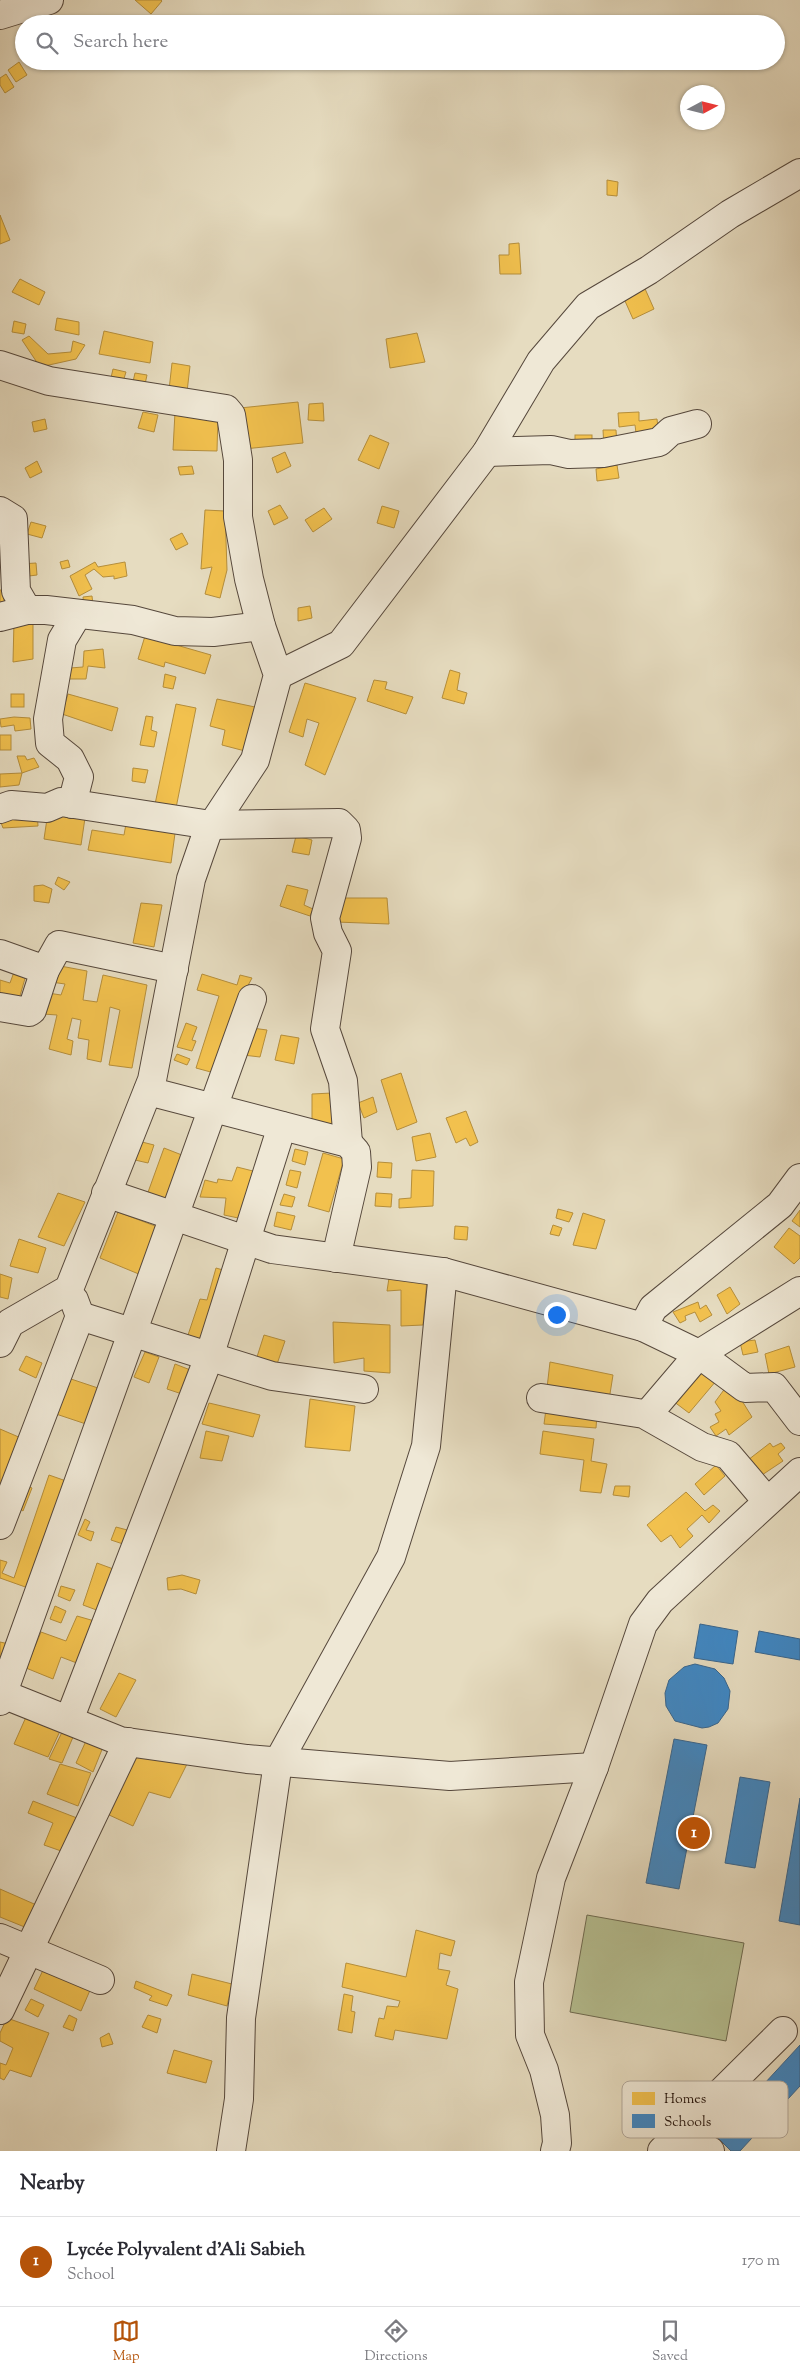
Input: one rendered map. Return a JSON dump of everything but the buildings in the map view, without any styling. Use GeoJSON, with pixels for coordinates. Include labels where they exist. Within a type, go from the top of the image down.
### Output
{"type":"FeatureCollection","features":[{"type":"Feature","properties":{"kind":"street"},"geometry":{"type":"LineString","coordinates":[[0,15],[49,0]]}},
{"type":"Feature","properties":{"kind":"street"},"geometry":{"type":"LineString","coordinates":[[278,675],[341,644],[487,452],[541,361],[588,306],[649,270],[730,214],[800,173]]}},
{"type":"Feature","properties":{"kind":"street"},"geometry":{"type":"LineString","coordinates":[[0,366],[49,381],[226,408],[231,415],[238,460],[238,517],[249,579],[261,626],[278,675],[255,760],[211,825],[191,879],[152,1080],[69,1289],[10,1323],[0,1343]]}},
{"type":"Feature","properties":{"kind":"street"},"geometry":{"type":"LineString","coordinates":[[487,452],[551,450],[569,454],[603,453],[659,442],[671,432],[696,424]]}},
{"type":"Feature","properties":{"kind":"street"},"geometry":{"type":"LineString","coordinates":[[0,511],[13,519],[16,591],[27,610]]}},
{"type":"Feature","properties":{"kind":"street"},"geometry":{"type":"LineString","coordinates":[[0,617],[27,610],[77,614],[133,620],[175,631],[213,632],[261,626]]}},
{"type":"Feature","properties":{"kind":"street"},"geometry":{"type":"LineString","coordinates":[[72,804],[79,777],[70,759],[50,743],[48,719],[62,640],[77,614]]}},
{"type":"Feature","properties":{"kind":"street"},"geometry":{"type":"LineString","coordinates":[[0,809],[11,804],[47,808],[61,802],[211,825],[339,823],[346,830],[347,838],[325,918],[328,933],[337,951],[325,1030],[343,1082],[348,1144]]}},
{"type":"Feature","properties":{"kind":"street"},"geometry":{"type":"LineString","coordinates":[[0,1007],[29,1012],[32,1010],[45,970],[59,945],[174,969]]}},
{"type":"Feature","properties":{"kind":"street"},"geometry":{"type":"LineString","coordinates":[[0,954],[45,970]]}},
{"type":"Feature","properties":{"kind":"street"},"geometry":{"type":"LineString","coordinates":[[252,999],[1,1696],[69,1720],[120,1741],[278,1762],[450,1776],[594,1766]]}},
{"type":"Feature","properties":{"kind":"street"},"geometry":{"type":"LineString","coordinates":[[148,1091],[348,1144],[356,1152],[357,1167],[336,1258]]}},
{"type":"Feature","properties":{"kind":"street"},"geometry":{"type":"LineString","coordinates":[[69,1720],[209,1357],[282,1126]]}},
{"type":"Feature","properties":{"kind":"street"},"geometry":{"type":"LineString","coordinates":[[643,1327],[652,1308],[780,1205],[800,1178]]}},
{"type":"Feature","properties":{"kind":"street"},"geometry":{"type":"LineString","coordinates":[[106,1193],[272,1249],[443,1272],[643,1327],[699,1354],[745,1388],[774,1387],[800,1421]]}},
{"type":"Feature","properties":{"kind":"street"},"geometry":{"type":"LineString","coordinates":[[231,2151],[239,2099],[241,2018],[278,1762],[391,1557],[426,1446],[443,1272]]}},
{"type":"Feature","properties":{"kind":"street"},"geometry":{"type":"LineString","coordinates":[[0,1525],[80,1316],[69,1289]]}},
{"type":"Feature","properties":{"kind":"street"},"geometry":{"type":"LineString","coordinates":[[647,1415],[699,1354],[799,1295]]}},
{"type":"Feature","properties":{"kind":"street"},"geometry":{"type":"LineString","coordinates":[[80,1316],[272,1376],[364,1389]]}},
{"type":"Feature","properties":{"kind":"street"},"geometry":{"type":"LineString","coordinates":[[541,1398],[647,1415],[702,1447],[728,1455],[767,1501]]}},
{"type":"Feature","properties":{"kind":"street"},"geometry":{"type":"LineString","coordinates":[[555,2151],[557,2143],[555,2115],[544,2070],[530,2035],[529,1982],[551,1878],[594,1766],[643,1624],[660,1601],[800,1472]]}},
{"type":"Feature","properties":{"kind":"street"},"geometry":{"type":"LineString","coordinates":[[0,2010],[128,1742]]}},
{"type":"Feature","properties":{"kind":"street"},"geometry":{"type":"LineString","coordinates":[[0,1938],[100,1980]]}},
{"type":"Feature","properties":{"kind":"street"},"geometry":{"type":"LineString","coordinates":[[733,2081],[783,2032]]}},
{"type":"Feature","properties":{"kind":"street"},"geometry":{"type":"LineString","coordinates":[[662,2151],[675,2138]]}},
{"type":"Feature","properties":{"kind":"street"},"geometry":{"type":"LineString","coordinates":[[681,2151],[701,2146],[710,2151]]}},
{"type":"Feature","properties":{"kind":"green space"},"geometry":{"type":"Polygon","coordinates":[[[587,1915],[744,1943],[726,2041],[570,2012],[587,1915]]]}},
{"type":"Feature","properties":{"kind":"place","name":"Lycée Polyvalent d'Ali Sabieh"},"geometry":{"type":"Point","coordinates":[694,1833]}}]}
